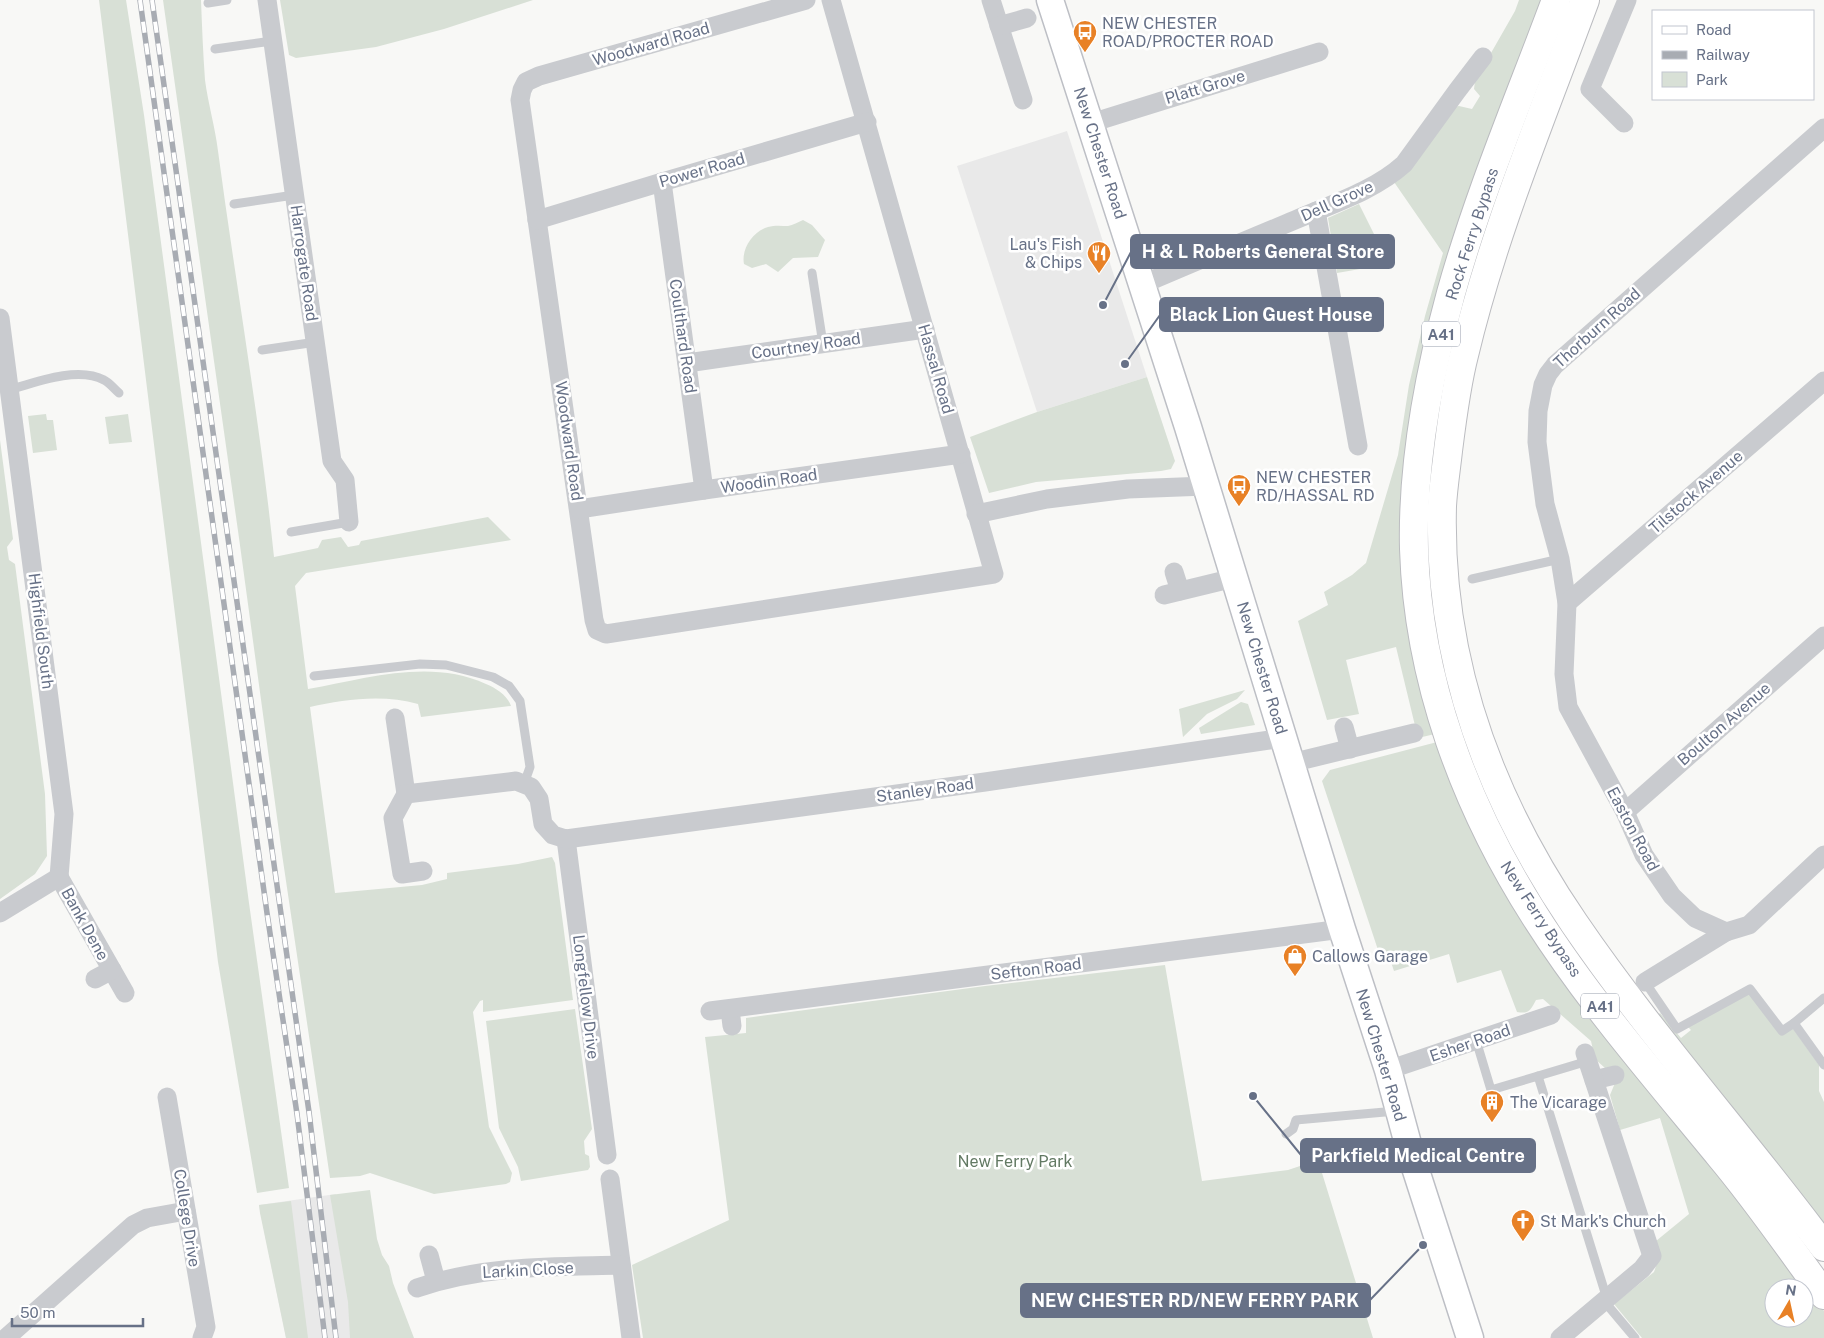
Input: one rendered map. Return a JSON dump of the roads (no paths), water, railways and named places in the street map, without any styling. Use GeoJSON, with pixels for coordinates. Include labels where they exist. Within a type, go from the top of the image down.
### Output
{"type":"FeatureCollection","features":[{"type":"Feature","properties":{"kind":"highway","name":"Rock Ferry Bypass"},"geometry":{"type":"LineString","coordinates":[[1432,684],[1421,625],[1414,549],[1418,462],[1432,372],[1451,293],[1471,228],[1556,0]]}},
{"type":"Feature","properties":{"kind":"highway","name":"Rock Ferry Bypass"},"geometry":{"type":"LineString","coordinates":[[1462,681],[1448,620],[1442,505],[1452,412],[1463,356],[1510,198],[1585,0]]}},
{"type":"Feature","properties":{"kind":"highway","name":"New Ferry Bypass"},"geometry":{"type":"LineString","coordinates":[[1462,681],[1467,705],[1490,770],[1507,809],[1544,878],[1575,925],[1674,1059],[1782,1191],[1824,1247]]}},
{"type":"Feature","properties":{"kind":"highway","name":"New Ferry Bypass"},"geometry":{"type":"LineString","coordinates":[[1432,684],[1443,722],[1470,797],[1504,862],[1535,915],[1571,969],[1630,1047],[1724,1160],[1824,1295]]}},
{"type":"Feature","properties":{"kind":"main road","name":"New Chester Road"},"geometry":{"type":"LineString","coordinates":[[1050,0],[1143,284],[1342,929],[1388,1070],[1411,1155],[1470,1338]]}},
{"type":"Feature","properties":{"kind":"street","name":"Harrogate Road"},"geometry":{"type":"LineString","coordinates":[[267,0],[332,461],[344,480],[349,522]]}},
{"type":"Feature","properties":{"kind":"street","name":"Woodward Road"},"geometry":{"type":"LineString","coordinates":[[806,0],[526,82],[522,90],[520,100],[594,620],[597,630],[606,634],[994,574],[976,514]]}},
{"type":"Feature","properties":{"kind":"street","name":"Hassal Road"},"geometry":{"type":"LineString","coordinates":[[832,0],[961,454],[976,514]]}},
{"type":"Feature","properties":{"kind":"street"},"geometry":{"type":"LineString","coordinates":[[991,0],[1022,100]]}},
{"type":"Feature","properties":{"kind":"street"},"geometry":{"type":"LineString","coordinates":[[1624,123],[1590,89],[1627,0]]}},
{"type":"Feature","properties":{"kind":"street"},"geometry":{"type":"LineString","coordinates":[[999,26],[1027,18]]}},
{"type":"Feature","properties":{"kind":"street","name":"Platt Grove"},"geometry":{"type":"LineString","coordinates":[[1090,123],[1319,52]]}},
{"type":"Feature","properties":{"kind":"street","name":"Dell Grove"},"geometry":{"type":"LineString","coordinates":[[1143,284],[1374,186],[1394,173],[1404,164],[1484,57]]}},
{"type":"Feature","properties":{"kind":"street","name":"Power Road"},"geometry":{"type":"LineString","coordinates":[[537,220],[867,122]]}},
{"type":"Feature","properties":{"kind":"street","name":"Thorburn Road"},"geometry":{"type":"LineString","coordinates":[[1566,695],[1564,674],[1567,603],[1560,559],[1545,504],[1538,442],[1538,411],[1543,385],[1548,374],[1555,365],[1824,128]]}},
{"type":"Feature","properties":{"kind":"street","name":"Coulthard Road"},"geometry":{"type":"LineString","coordinates":[[662,182],[704,490]]}},
{"type":"Feature","properties":{"kind":"street"},"geometry":{"type":"LineString","coordinates":[[1316,211],[1358,446]]}},
{"type":"Feature","properties":{"kind":"street","name":"Highfield South"},"geometry":{"type":"LineString","coordinates":[[0,318],[64,814],[59,877]]}},
{"type":"Feature","properties":{"kind":"street","name":"Courtney Road"},"geometry":{"type":"LineString","coordinates":[[687,363],[925,329]]}},
{"type":"Feature","properties":{"kind":"street","name":"Tilstock Avenue"},"geometry":{"type":"LineString","coordinates":[[1567,603],[1824,381]]}},
{"type":"Feature","properties":{"kind":"street","name":"Woodin Road"},"geometry":{"type":"LineString","coordinates":[[579,509],[961,454]]}},
{"type":"Feature","properties":{"kind":"street"},"geometry":{"type":"LineString","coordinates":[[976,514],[1056,498],[1128,489],[1206,486]]}},
{"type":"Feature","properties":{"kind":"street"},"geometry":{"type":"LineString","coordinates":[[1174,572],[1172,593],[1234,578]]}},
{"type":"Feature","properties":{"kind":"street","name":"Boulton Avenue"},"geometry":{"type":"LineString","coordinates":[[1624,812],[1824,636]]}},
{"type":"Feature","properties":{"kind":"street","name":"Easton Road"},"geometry":{"type":"LineString","coordinates":[[1566,695],[1568,707],[1624,812],[1644,855],[1672,896],[1696,918],[1726,932]]}},
{"type":"Feature","properties":{"kind":"street"},"geometry":{"type":"LineString","coordinates":[[395,718],[406,794],[393,818],[402,874],[423,871]]}},
{"type":"Feature","properties":{"kind":"street"},"geometry":{"type":"LineString","coordinates":[[1344,727],[1350,749]]}},
{"type":"Feature","properties":{"kind":"street"},"geometry":{"type":"LineString","coordinates":[[1291,763],[1414,733]]}},
{"type":"Feature","properties":{"kind":"street","name":"Stanley Road"},"geometry":{"type":"LineString","coordinates":[[566,839],[985,782],[1283,738]]}},
{"type":"Feature","properties":{"kind":"street"},"geometry":{"type":"LineString","coordinates":[[406,794],[516,781],[531,787],[539,799],[543,824],[553,835],[566,839]]}},
{"type":"Feature","properties":{"kind":"street","name":"Longfellow Drive"},"geometry":{"type":"LineString","coordinates":[[566,839],[607,1155]]}},
{"type":"Feature","properties":{"kind":"street"},"geometry":{"type":"LineString","coordinates":[[1645,982],[1726,932],[1749,925],[1824,855]]}},
{"type":"Feature","properties":{"kind":"street"},"geometry":{"type":"LineString","coordinates":[[0,913],[59,877]]}},
{"type":"Feature","properties":{"kind":"street","name":"Bank Dene"},"geometry":{"type":"LineString","coordinates":[[59,877],[125,993]]}},
{"type":"Feature","properties":{"kind":"street","name":"Sefton Road"},"geometry":{"type":"LineString","coordinates":[[710,1011],[731,1018],[1231,949],[1342,929]]}},
{"type":"Feature","properties":{"kind":"street","name":"Bank Dene"},"geometry":{"type":"LineString","coordinates":[[95,979],[112,970]]}},
{"type":"Feature","properties":{"kind":"street","name":"Esher Road"},"geometry":{"type":"LineString","coordinates":[[1388,1070],[1551,1015]]}},
{"type":"Feature","properties":{"kind":"street"},"geometry":{"type":"LineString","coordinates":[[1560,1338],[1642,1269],[1652,1256],[1586,1057]]}},
{"type":"Feature","properties":{"kind":"street"},"geometry":{"type":"LineString","coordinates":[[1594,1080],[1615,1075]]}},
{"type":"Feature","properties":{"kind":"street","name":"College Drive"},"geometry":{"type":"LineString","coordinates":[[167,1097],[206,1327],[202,1338]]}},
{"type":"Feature","properties":{"kind":"street"},"geometry":{"type":"LineString","coordinates":[[610,1179],[631,1338]]}},
{"type":"Feature","properties":{"kind":"street"},"geometry":{"type":"LineString","coordinates":[[6,1338],[133,1225],[147,1218],[186,1211]]}},
{"type":"Feature","properties":{"kind":"street"},"geometry":{"type":"LineString","coordinates":[[429,1254],[436,1281]]}},
{"type":"Feature","properties":{"kind":"street","name":"Larkin Close"},"geometry":{"type":"LineString","coordinates":[[417,1288],[436,1281],[485,1271],[525,1267],[621,1266]]}},
{"type":"Feature","properties":{"kind":"lane"},"geometry":{"type":"LineString","coordinates":[[208,3],[227,0]]}},
{"type":"Feature","properties":{"kind":"lane"},"geometry":{"type":"LineString","coordinates":[[215,49],[272,41]]}},
{"type":"Feature","properties":{"kind":"lane"},"geometry":{"type":"LineString","coordinates":[[234,204],[294,195]]}},
{"type":"Feature","properties":{"kind":"lane"},"geometry":{"type":"LineString","coordinates":[[812,273],[823,344]]}},
{"type":"Feature","properties":{"kind":"lane"},"geometry":{"type":"LineString","coordinates":[[262,350],[316,342]]}},
{"type":"Feature","properties":{"kind":"lane"},"geometry":{"type":"LineString","coordinates":[[9,390],[45,379],[91,374],[106,381],[119,393]]}},
{"type":"Feature","properties":{"kind":"lane"},"geometry":{"type":"LineString","coordinates":[[291,532],[349,522]]}},
{"type":"Feature","properties":{"kind":"lane"},"geometry":{"type":"LineString","coordinates":[[1472,579],[1560,559]]}},
{"type":"Feature","properties":{"kind":"lane"},"geometry":{"type":"LineString","coordinates":[[314,676],[420,664],[446,664],[493,677],[509,686],[520,701],[530,767],[524,784]]}},
{"type":"Feature","properties":{"kind":"lane"},"geometry":{"type":"LineString","coordinates":[[1645,982],[1677,1029],[1750,989],[1782,1031],[1824,998]]}},
{"type":"Feature","properties":{"kind":"lane"},"geometry":{"type":"LineString","coordinates":[[1794,1023],[1824,1065]]}},
{"type":"Feature","properties":{"kind":"lane"},"geometry":{"type":"LineString","coordinates":[[1476,1040],[1491,1090],[1538,1076],[1586,1057]]}},
{"type":"Feature","properties":{"kind":"lane"},"geometry":{"type":"LineString","coordinates":[[1538,1076],[1606,1300],[1635,1338]]}},
{"type":"Feature","properties":{"kind":"lane"},"geometry":{"type":"LineString","coordinates":[[1286,1134],[1293,1129],[1296,1120],[1399,1111]]}},
{"type":"Feature","properties":{"kind":"railway"},"geometry":{"type":"LineString","coordinates":[[140,0],[267,913],[297,1114],[325,1338]]}},
{"type":"Feature","properties":{"kind":"railway"},"geometry":{"type":"LineString","coordinates":[[152,0],[309,1112],[336,1338]]}},
{"type":"Feature","properties":{"kind":"place","name":"NEW CHESTER ROAD/PROCTER ROAD"},"geometry":{"type":"Point","coordinates":[1085,53]}},
{"type":"Feature","properties":{"kind":"place","name":"Lau's Fish & Chips"},"geometry":{"type":"Point","coordinates":[1099,274]}},
{"type":"Feature","properties":{"kind":"place","name":"H & L Roberts General Store"},"geometry":{"type":"Point","coordinates":[1103,305]}},
{"type":"Feature","properties":{"kind":"place","name":"Black Lion Guest House"},"geometry":{"type":"Point","coordinates":[1125,364]}},
{"type":"Feature","properties":{"kind":"place","name":"NEW CHESTER RD/HASSAL RD"},"geometry":{"type":"Point","coordinates":[1239,507]}},
{"type":"Feature","properties":{"kind":"place","name":"Callows Garage"},"geometry":{"type":"Point","coordinates":[1295,977]}},
{"type":"Feature","properties":{"kind":"place","name":"Parkfield Medical Centre"},"geometry":{"type":"Point","coordinates":[1253,1096]}},
{"type":"Feature","properties":{"kind":"place","name":"The Vicarage"},"geometry":{"type":"Point","coordinates":[1492,1123]}},
{"type":"Feature","properties":{"kind":"place","name":"St Mark's Church"},"geometry":{"type":"Point","coordinates":[1523,1242]}},
{"type":"Feature","properties":{"kind":"place","name":"NEW CHESTER RD/NEW FERRY PARK"},"geometry":{"type":"Point","coordinates":[1423,1245]}},
{"type":"Feature","properties":{"kind":"park label","name":"New Ferry Park"},"geometry":{"type":"Point","coordinates":[1015,1161]}}]}
